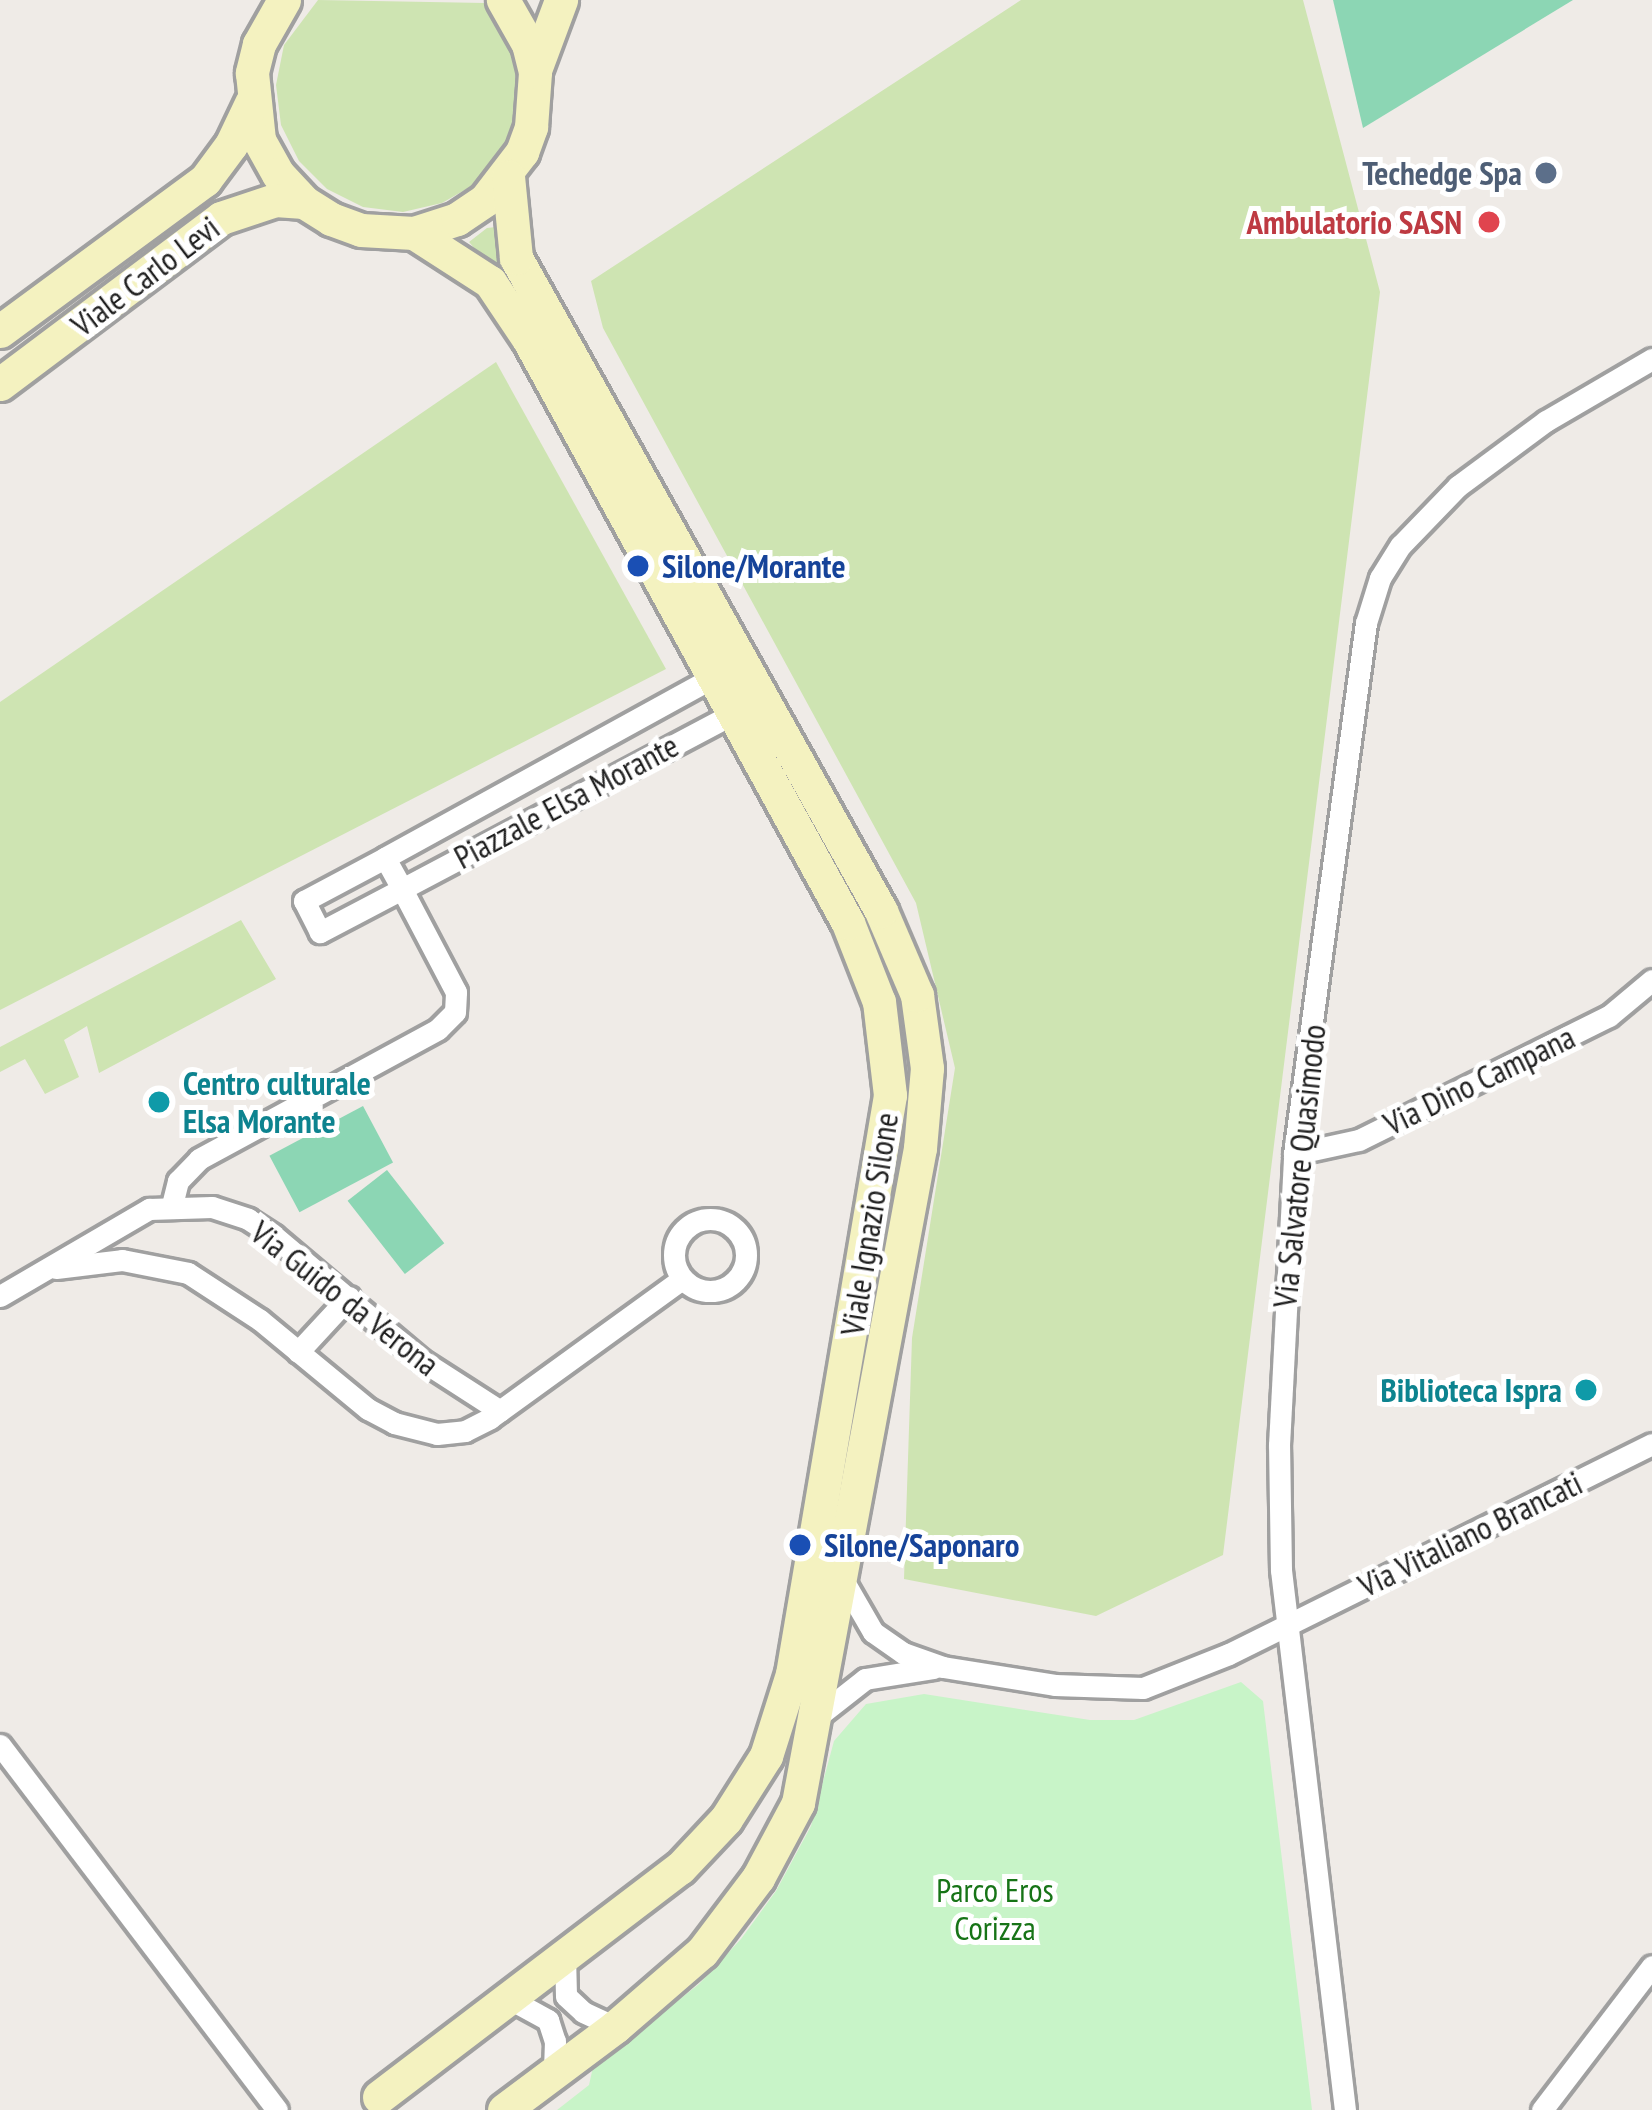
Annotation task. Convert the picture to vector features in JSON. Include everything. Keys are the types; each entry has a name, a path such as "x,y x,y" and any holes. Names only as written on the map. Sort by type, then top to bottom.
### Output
{"street":[{"path":"284,0 259,44 251,103 268,157 304,202 361,230 414,233 457,218 508,176 531,127 535,72 561,0"},
{"path":"503,0 528,44 535,72"},
{"name":"Viale Carlo Levi","path":"0,331 205,180 232,145 251,103"},
{"name":"Viale Ignazio Silone","path":"504,2110 614,2027 702,1952 758,1878 803,1791 924,1117 925,1047 917,995 881,910 516,258 508,176"},
{"name":"Viale Carlo Levi","path":"0,385 235,210 274,200 304,202"},
{"name":"Viale Ignazio Silone","path":"379,2097 698,1851 736,1807 772,1742 792,1674 888,1127 886,1039 868,968 838,902 710,679 506,300 490,282 414,233"},
{"name":"Via Salvatore Quasimodo","path":"1345,2110 1287,1624 1279,1459 1294,1154 1366,623 1380,578 1414,529 1477,470 1652,358"},
{"name":"Piazzale Elsa Morante","path":"710,679 304,901 320,932 730,715"},
{"path":"172,1204 178,1181 199,1159 438,1029 455,1012 456,992 385,858"},
{"name":"Via Dino Campana","path":"1294,1154 1359,1139 1610,1016 1652,980"},
{"name":"Via Guido da Verona","path":"0,1296 56,1268 120,1222 172,1204 212,1207 248,1220 446,1379 500,1411"},
{"name":"Via Guido da Verona","path":"56,1268 122,1260 179,1270 215,1288 368,1409 419,1431 459,1433 500,1411 682,1279"},
{"path":"298,1352 349,1297"},
{"name":"Via Vitaliano Brancati","path":"943,1667 1067,1687 1130,1690 1195,1670 1652,1444"},
{"path":"843,1580 884,1643 943,1667"},
{"path":"817,1716 865,1679 943,1667"},
{"path":"0,1745 277,2110"},
{"path":"565,1955 566,1996 583,2012 614,2027"},
{"path":"1542,2110 1652,1966"},
{"path":"508,1998 548,2020 555,2041 554,2072"}],"green space":[{"path":"318,0 485,3 508,36 519,75 517,115 503,152 477,183 442,203 403,212 363,207 327,189 299,161 281,125 276,85 284,45"},
{"path":"1021,0 1303,0 1380,292 1223,1555 1096,1616 904,1579 912,1338 955,1068 916,903 603,328 591,281"},
{"path":"1333,0 1573,0 1363,128"},
{"path":"496,227 502,250 541,325 469,242"},
{"path":"496,362 666,669 0,1010 0,702"},
{"path":"241,920 276,979 99,1073 87,1026 64,1040 79,1077 45,1094 25,1059 0,1072 0,1047"},
{"path":"363,1106 393,1163 299,1212 269,1156"},
{"path":"387,1170 444,1243 405,1274 348,1201"},
{"name":"Parco Eros Corizza","path":"1241,1682 1263,1701 1312,2110 557,2110 589,2085 593,2067 699,1984 741,1939 776,1891 811,1826 834,1741 866,1704 924,1694 1090,1720 1134,1720"}],"place":[{"name":"Techedge Spa","path":"1546,173"},
{"name":"Ambulatorio SASN","path":"1489,222"},
{"name":"Silone/Morante","path":"638,566"},
{"name":"Centro culturale Elsa Morante","path":"159,1102"},
{"name":"Biblioteca Ispra","path":"1586,1390"},
{"name":"Silone/Saponaro","path":"800,1545"}]}
